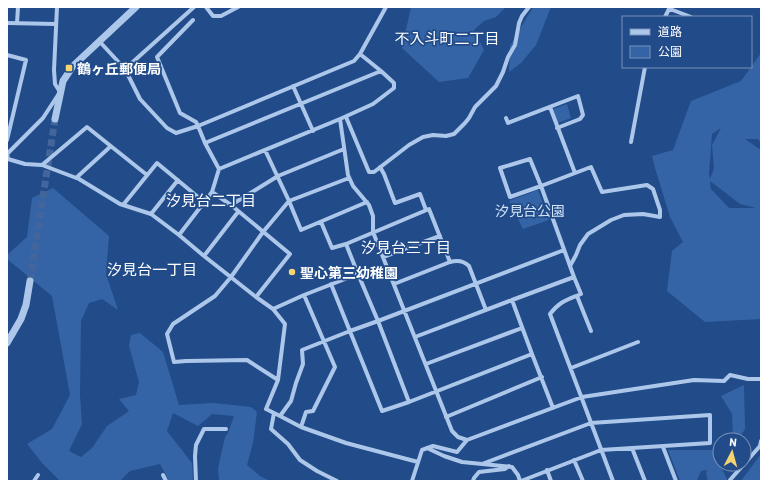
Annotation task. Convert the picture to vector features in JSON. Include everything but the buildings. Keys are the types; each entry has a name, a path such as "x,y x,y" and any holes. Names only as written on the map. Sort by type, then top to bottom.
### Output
{"street":[{"path":"17,24 18,7"},
{"path":"57,7 54,70 55,84 60,92"},
{"path":"55,119 63,81 74,66 136,7"},
{"path":"125,69 194,7"},
{"path":"206,7 212,16 221,16 238,7"},
{"path":"100,42 125,69 140,99 167,128 176,133 198,126 354,61 360,54 386,7"},
{"path":"346,117 369,172 374,172 409,145 423,137 432,135 446,136 454,134 469,118 475,107 496,86 508,57 515,45 519,23 529,7"},
{"path":"670,8 689,16"},
{"path":"180,235 212,192 219,169 196,122 180,113 157,57 193,20"},
{"path":"7,23 56,24"},
{"path":"219,169 346,117 373,104 394,88 394,83 360,54"},
{"path":"7,56 26,60 7,140"},
{"path":"631,142 645,68"},
{"path":"205,142 381,71"},
{"path":"293,86 313,131"},
{"path":"60,92 43,118 7,153 7,160 26,164 42,165 76,178 120,204 151,214 180,235 204,256 273,309 285,324 278,380 266,409 301,427 346,443 418,462"},
{"path":"506,118 508,123 578,96 583,115 580,119 557,128"},
{"path":"550,107 575,173"},
{"path":"340,119 349,178 353,186 369,205 373,216 374,232 452,431 458,437 466,440"},
{"path":"42,165 87,126 147,175"},
{"path":"76,178 111,146"},
{"path":"231,205 278,176 344,149"},
{"path":"265,150 301,230 367,202"},
{"path":"570,266 580,245 588,234 611,220 624,215 643,214 660,217 660,210 652,189 647,185 602,192 591,167 541,186 510,197 500,168 530,159 541,186 564,250 574,277 581,294 562,301 550,314 613,481"},
{"path":"123,205 157,163 204,202"},
{"path":"380,167 395,203 420,194 426,210"},
{"path":"278,380 247,360 174,362 167,334 173,324 215,296 289,201 349,178"},
{"path":"151,214 178,180"},
{"path":"212,192 231,205 290,254 256,297"},
{"path":"321,222 332,248 346,244 430,209 450,262"},
{"path":"204,256 238,212"},
{"path":"384,257 440,236"},
{"path":"346,244 378,321 409,402"},
{"path":"280,416 291,401 303,364 302,350 564,250"},
{"path":"394,284 450,262 454,261 466,263 469,266 486,310"},
{"path":"273,309 358,274"},
{"path":"415,337 574,277"},
{"path":"7,343 20,320 26,305 30,281"},
{"path":"332,284 382,411 532,354"},
{"path":"301,427 306,412 313,411 335,367 304,295"},
{"path":"577,296 591,330"},
{"path":"512,300 553,408"},
{"path":"426,364 522,328"},
{"path":"571,368 638,342"},
{"path":"412,481 422,450 433,446 457,452 466,440 582,397 694,380 724,381 730,375 748,379 761,379"},
{"path":"446,417 542,378"},
{"path":"274,414 272,429 288,444 300,460 337,481"},
{"path":"427,448 462,462 482,464 509,466 512,467 520,481 601,450 710,443 710,415 591,423 482,464"},
{"path":"196,481 196,445 204,429 226,428"},
{"path":"730,480 760,446 761,441"},
{"path":"663,446 676,481"},
{"path":"632,448 645,481"},
{"path":"574,460 583,481"},
{"path":"474,481 474,478 479,472 505,469 509,466"},
{"path":"547,470 552,481"},
{"path":"34,481 38,475"},
{"path":"163,475 166,481"}],"green space":[{"path":"411,7 506,7 496,17 484,21 474,30 484,50 468,78 439,82 402,48"},
{"path":"533,7 551,7 536,45 521,63 509,72 510,46"},
{"path":"761,53 761,143 758,139 745,139 761,150 761,319 705,322 667,291 672,251 683,242 670,217 652,156 673,150 691,101 741,81 750,68 752,68 752,66","holes":["721,128 712,145 714,168 710,179 709,174 712,134","710,181 740,204 756,208 729,208 711,189"]},
{"path":"567,104 571,118 558,123 553,109"},
{"path":"53,188 109,236 106,274 118,310 102,299 89,303 81,321 80,395 82,424 69,451 81,457 92,448 107,426 129,411 119,399 136,395 139,382 129,346 131,335 140,333 163,352 179,405 214,403 251,407 257,412 253,443 247,465 260,476 270,481 219,481 218,468 225,437 234,416 212,414 198,426 173,413 167,431 192,463 193,481 169,481 160,464 130,471 120,481 60,481 43,464 27,444 52,429 70,395 52,296 7,259 7,255 27,237 32,198"},
{"name":"汐見台公園","path":"538,190 549,220 523,229 509,201"},
{"path":"744,385 745,429 743,432 733,432 732,414 721,396"},
{"path":"668,450 712,450 712,472 724,472 728,481 708,481 706,473 707,470 701,471 697,480 695,481 680,481"},
{"path":"761,454 761,481 741,481 748,472 752,472 752,466"}],"tunnel":[{"path":"30,281 55,119"}],"place":[{"name":"鶴ヶ丘郵便局","path":"69,68"},
{"name":"聖心第三幼稚園","path":"292,272"}],"district":[{"name":"不入斗町二丁目","path":"447,38"},
{"name":"汐見台二丁目","path":"211,200"},
{"name":"汐見台三丁目","path":"406,247"},
{"name":"汐見台一丁目","path":"152,269"}]}
